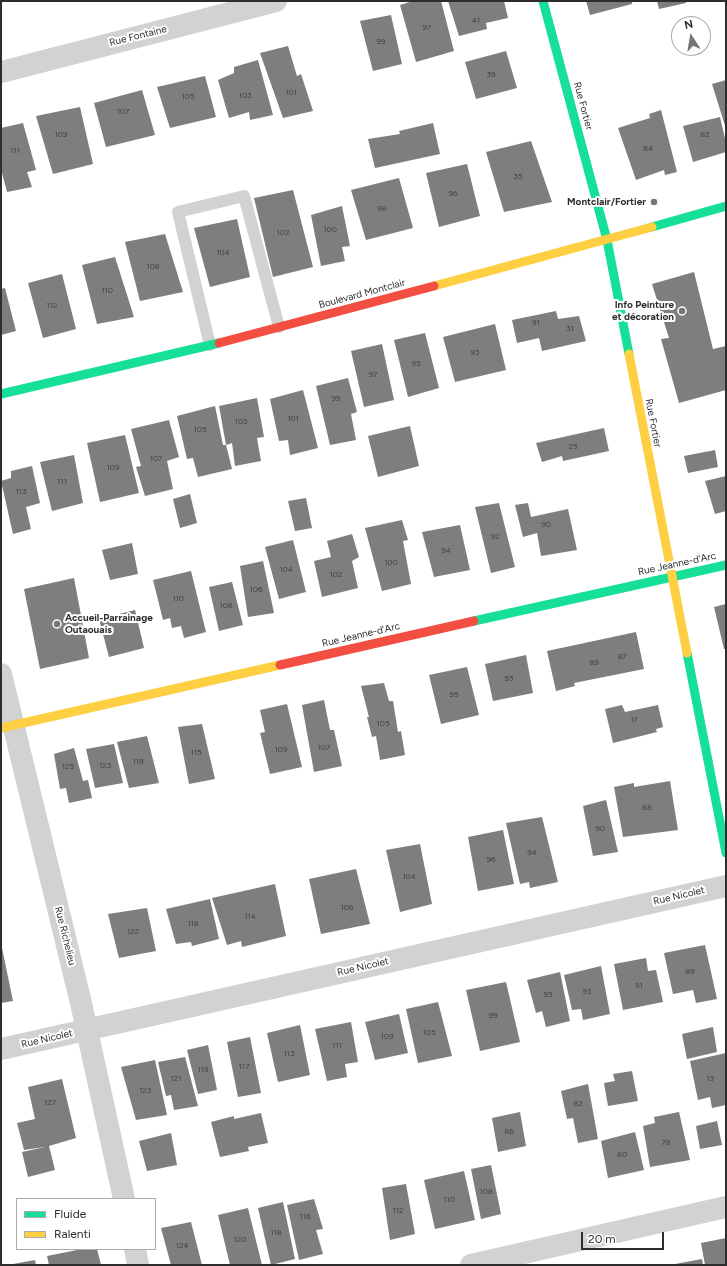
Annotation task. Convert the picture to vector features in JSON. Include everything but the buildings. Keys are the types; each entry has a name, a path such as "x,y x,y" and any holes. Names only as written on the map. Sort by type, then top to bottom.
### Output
{"street":[{"name":"Rue Fontaine","path":"1,72 276,1"},
{"name":"Rue Fortier","path":"543,1 607,240 726,852"},
{"name":"Boulevard Montclair","path":"1,394 210,345 607,240 726,206"},
{"name":"Rue Jeanne-d'Arc","path":"7,727 40,718 726,565"},
{"name":"Rue Richelieu","path":"1,674 7,727 81,1003 124,1198"},
{"name":"Rue Nicolet","path":"1,1049 726,886"},
{"path":"471,1265 726,1207"},
{"path":"135,1250 138,1265"}],"lane":[{"path":"210,345 178,212 244,196 279,327"}],"traffic: fast":[{"path":"543,1 607,240 629,354"},
{"path":"652,227 726,206"},
{"path":"1,394 219,343"},
{"path":"474,621 726,565"},
{"path":"687,653 726,853"}],"traffic: slow":[{"path":"434,286 652,227"},
{"path":"629,354 687,653"},
{"path":"1,728 280,665"}],"traffic: jam":[{"path":"219,343 434,286"},
{"path":"280,665 474,621"}],"place":[{"name":"Montclair/Fortier","path":"654,202"},
{"name":"Info Peinture et décoration","path":"682,311"},
{"name":"Accueil-Parrainage Outaouais","path":"57,624"}]}
